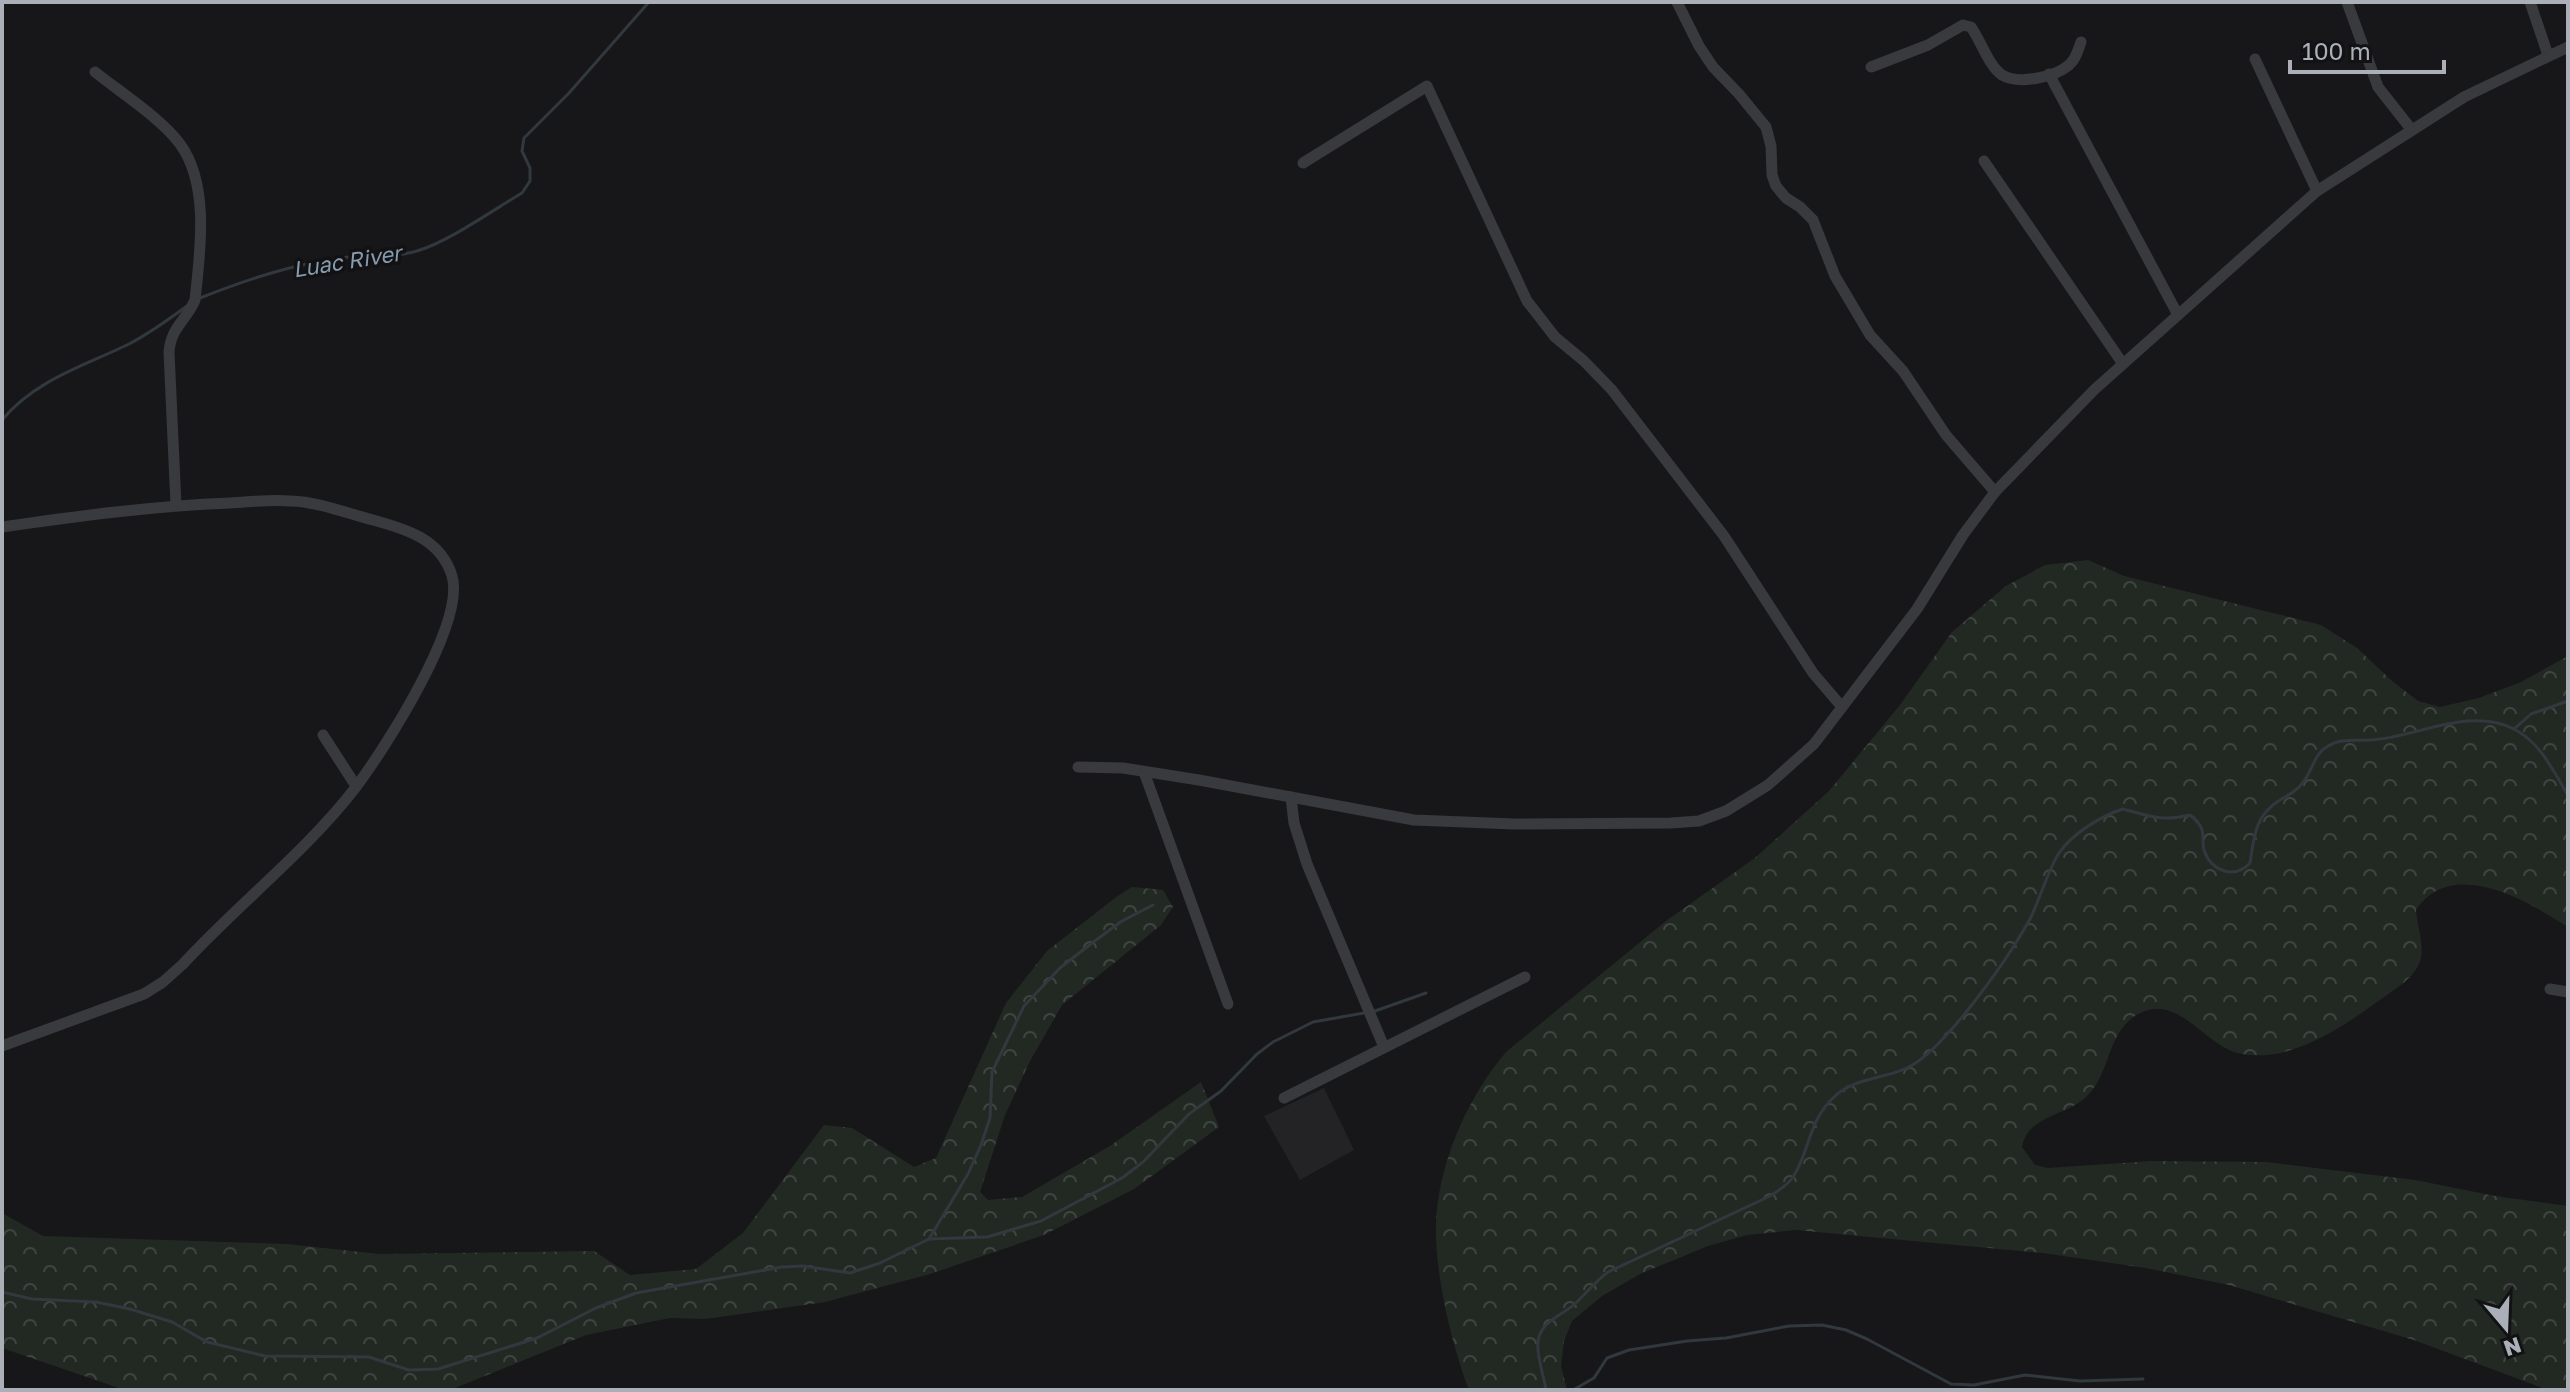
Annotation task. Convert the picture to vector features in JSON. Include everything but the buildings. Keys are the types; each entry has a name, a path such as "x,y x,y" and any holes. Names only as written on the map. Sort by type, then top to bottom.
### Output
{"street":[{"path":"1677,2 1713,67 1766,127 1776,186 1813,220 1835,276 1870,335 1903,371 1931,415 1995,492"},
{"path":"2347,2 2378,87 2411,129"},
{"path":"2530,2 2548,55"},
{"path":"1871,67 1928,45 1963,25 1971,27 1996,69 2004,76 2015,79 2049,74 2069,65 2076,57 2081,42"},
{"path":"1078,767 1144,772 1392,817 1466,823 1699,821 1742,803 1782,775 1814,744 1917,609 1963,535 1995,492 2094,390 2317,191 2411,129 2490,83 2568,47"},
{"path":"2255,59 2317,191"},
{"path":"95,72 179,143 195,184 201,222 195,300 173,332 169,352 176,505"},
{"path":"2049,74 2178,315"},
{"path":"1303,163 1427,86 1527,301 1555,337 1612,390 1724,536 1799,653 1842,707"},
{"path":"1984,161 2123,364"},
{"path":"2,527 176,505 290,500 316,504 422,537 442,557 453,579 454,599 443,637 405,713 356,786 326,821 163,982 127,1001 2,1046"},
{"path":"323,735 356,786"},
{"path":"1144,772 1228,1004"},
{"path":"1291,797 1294,823 1307,864 1384,1047"},
{"path":"1284,1098 1525,977"},
{"path":"2550,989 2568,992"}],"shaded area":[{"path":"1324,1088 1354,1150 1300,1180 1264,1116"}],"green space":[{"path":"2088,560 2124,576 2321,625 2357,648 2418,701 2440,707 2479,698 2521,682 2568,656 2568,927 2512,896 2490,888 2449,886 2431,894 2416,910 2422,951 2413,974 2353,1019 2299,1047 2261,1055 2229,1050 2167,1010 2154,1009 2140,1013 2121,1030 2101,1076 2086,1097 2031,1129 2022,1147 2035,1165 2048,1168 2152,1161 2266,1162 2415,1180 2568,1206 2568,1390 2548,1390 2414,1340 2229,1285 2146,1268 2043,1253 1796,1230 1747,1235 1708,1246 1640,1274 1602,1296 1572,1321 1564,1341 1561,1366 1567,1390 1469,1390 1446,1310 1438,1266 1436,1227 1448,1157 1467,1112 1492,1070 1506,1052 1666,921 1755,858 1829,791 1900,705 1952,632 2006,586 2045,565"},
{"path":"1132,887 1163,890 1173,907 1161,925 1062,1005 1030,1061 1005,1115 980,1192 988,1200 1022,1197 1110,1146 1201,1082 1219,1127 1134,1189 1044,1235 930,1274 825,1302 705,1319 670,1318 586,1335 450,1390 125,1390 2,1348 2,1213 43,1236 287,1244 379,1254 594,1251 630,1275 696,1269 743,1233 824,1125 852,1128 914,1167 936,1158 1006,1003 1047,951"}],"waterway":[{"name":"Luac River","path":"200,298 305,264 420,250 458,232 522,193 530,181 530,168 522,151 524,138 569,93 649,2"},
{"name":"Luac River","path":"2,420 29,394 45,384 137,340 187,306"},
{"path":"2514,729 2531,714 2568,701"},
{"path":"1546,1390 1538,1341 1548,1323 1572,1307 1608,1272 1770,1196 1786,1185 1799,1167 1819,1116 1834,1097 1859,1082 1907,1068 1922,1058 1957,1023 2020,936 2059,853 2080,832 2097,821 2123,809 2163,818 2190,815 2203,832 2204,850 2212,863 2224,871 2237,871 2250,863 2257,827 2265,813 2299,787 2320,753 2328,746 2343,741 2388,738 2460,722 2496,723 2523,735 2546,758 2568,795"},
{"path":"929,1239 968,1174 981,1145 990,1118 992,1072 1024,1006 1060,968 1122,921 1153,905"},
{"path":"1375,1011 1426,993"},
{"path":"2,1292 32,1299 96,1302 130,1309 172,1322 207,1342 265,1356 369,1357 409,1370 438,1369 537,1338 596,1308 636,1293 782,1267 803,1266 850,1273 880,1263 929,1239 987,1237 1041,1221 1122,1178 1143,1162 1189,1114 1221,1091 1273,1042 1313,1022 1364,1013"},
{"path":"1573,1390 1594,1378 1607,1358 1629,1350 1726,1338 1789,1326 1822,1325 1867,1339 1951,1384 1974,1385 2025,1375 2080,1381 2143,1379"}]}
